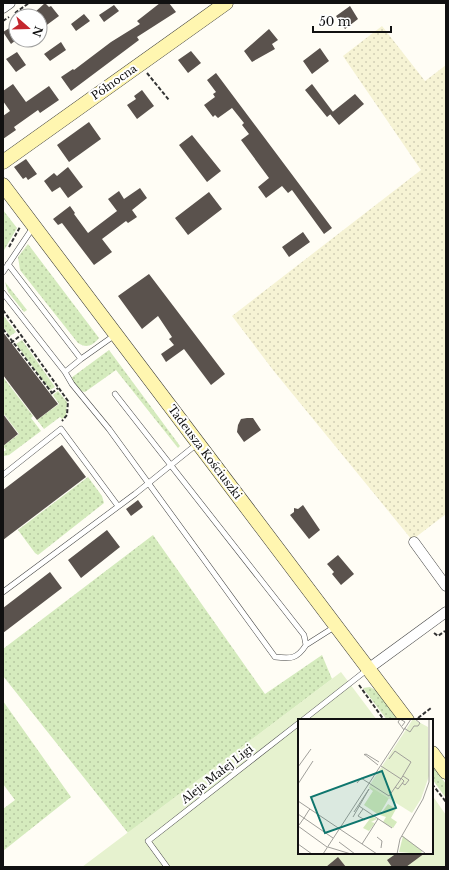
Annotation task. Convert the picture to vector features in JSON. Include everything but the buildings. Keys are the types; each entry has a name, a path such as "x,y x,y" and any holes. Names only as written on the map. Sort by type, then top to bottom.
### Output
{"street":[{"path":"3,8 10,3"},
{"name":"Północna","path":"3,162 226,3"},
{"name":"Tadeusza Kościuszki","path":"3,185 368,669 414,718"},
{"path":"414,542 446,586"},
{"path":"368,669 446,612"},
{"path":"433,754 446,772"}],"lane":[{"path":"3,272 34,226"},
{"path":"8,264 81,359"},
{"path":"3,293 65,372 72,384 110,429 275,657 290,659 301,652 306,645 336,626"},
{"path":"65,372 116,334"},
{"path":"115,394 304,635 306,645"},
{"path":"3,467 5,473 61,429 118,506"},
{"path":"3,592 118,506 198,443"},
{"path":"304,719 368,669"},
{"name":"Aleja Małej Ligi","path":"167,867 148,842 298,724"}],"path":[{"path":"139,65 169,100"},
{"path":"6,253 20,227"},
{"path":"3,310 68,404 67,415 62,421"},
{"path":"3,329 51,393 58,388"},
{"path":"12,342 21,335"},
{"path":"428,633 434,633 438,636 445,631"},
{"path":"414,718 431,708"},
{"path":"433,785 446,802"}],"shaded area":[{"path":"382,26 425,81 446,65 446,514 412,540 273,370 232,316 421,170 343,56"}],"green space":[{"path":"3,210 17,228 3,252"},
{"path":"28,244 99,338 94,343 84,346 78,343 20,270 18,257"},
{"path":"5,282 27,310 24,312 8,292"},
{"path":"3,315 16,332 10,336 3,327"},
{"path":"22,340 55,387 50,390 16,344"},
{"path":"109,350 180,446 178,448 116,370 85,392 80,391 71,378"},
{"path":"3,377 33,416 31,418 41,431 9,455 4,456 3,452 6,450 3,446 19,434 3,413"},
{"path":"58,391 67,402 66,416 62,419 60,417 44,429 37,420 59,404 53,395"},
{"path":"88,477 102,496 104,503 38,555 35,553 18,530"},
{"path":"153,535 265,694 322,655 332,679 128,833 3,676 3,649"},
{"path":"341,672 376,719 298,719 298,854 433,854 433,796 446,815 446,867 82,867"},
{"path":"370,687 377,691 398,719 386,719 363,688"},
{"path":"3,701 71,797 3,851 3,809 15,800 3,784"},
{"path":"433,766 446,784 446,798 433,780"}]}
